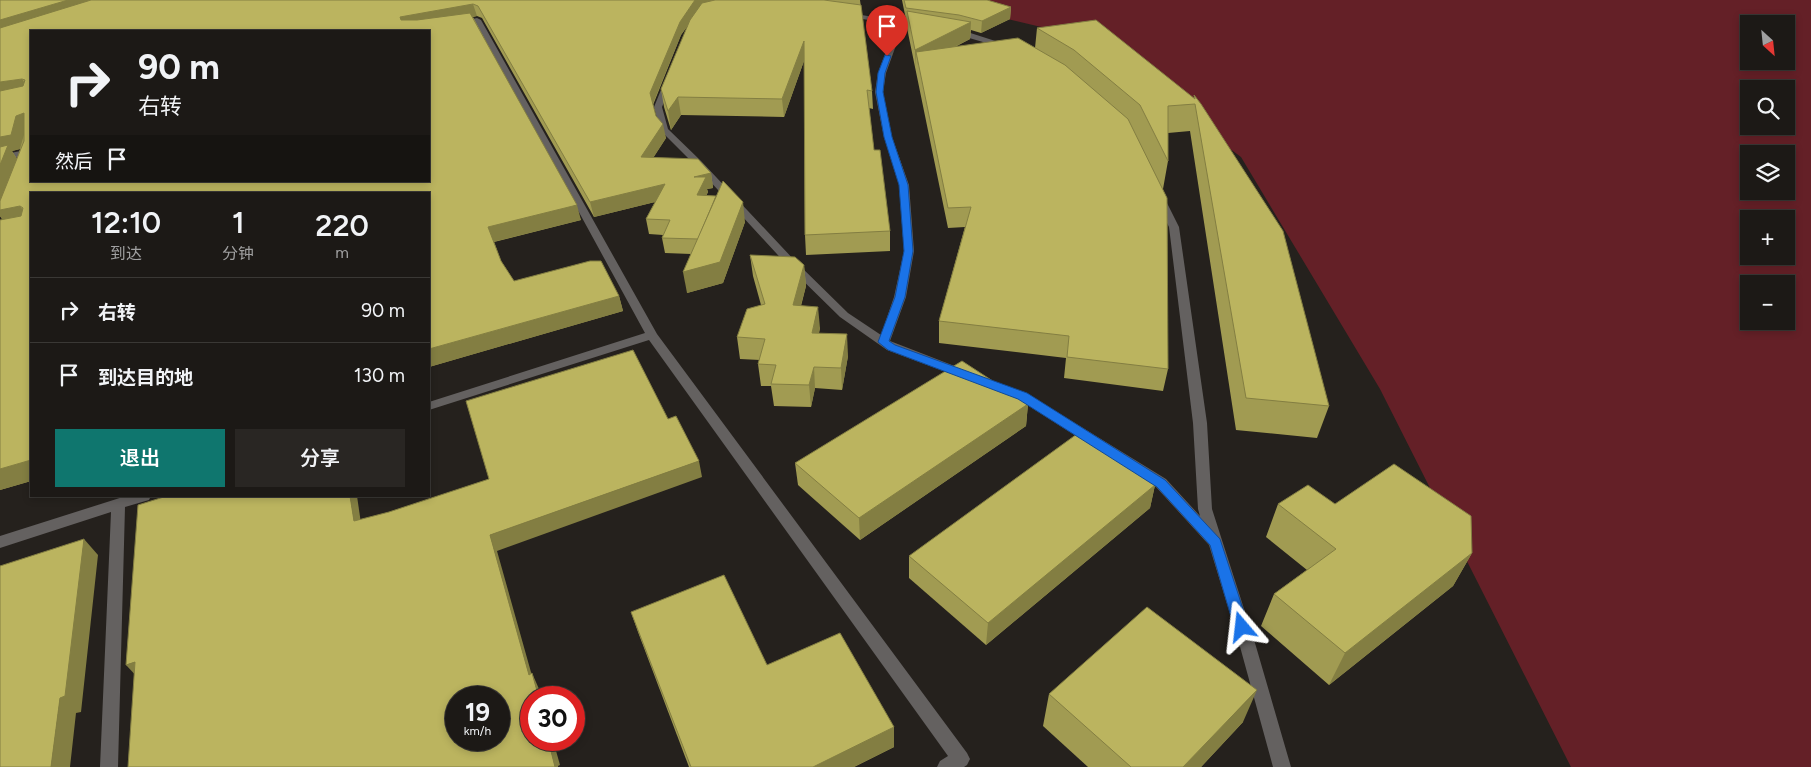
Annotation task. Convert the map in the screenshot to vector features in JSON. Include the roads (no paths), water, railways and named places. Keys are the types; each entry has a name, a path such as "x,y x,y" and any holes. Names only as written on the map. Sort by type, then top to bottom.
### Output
{"street":[{"path":"832,12 944,29 1005,44 1019,51"},
{"path":"448,25 476,20 528,109 652,335 961,759 946,767"},
{"path":"884,342 900,297 908,251 904,185 888,137 879,92 882,73 900,23"},
{"path":"673,70 658,107 664,130 698,163 792,264 838,308 892,347 1022,396 1161,483 1216,543"},
{"path":"0,158 27,156 30,138"},
{"path":"1153,185 1174,227 1200,423 1205,509 1282,767"},
{"path":"430,406 652,335"},
{"path":"0,542 141,497"},
{"path":"109,767 118,504"}]}
